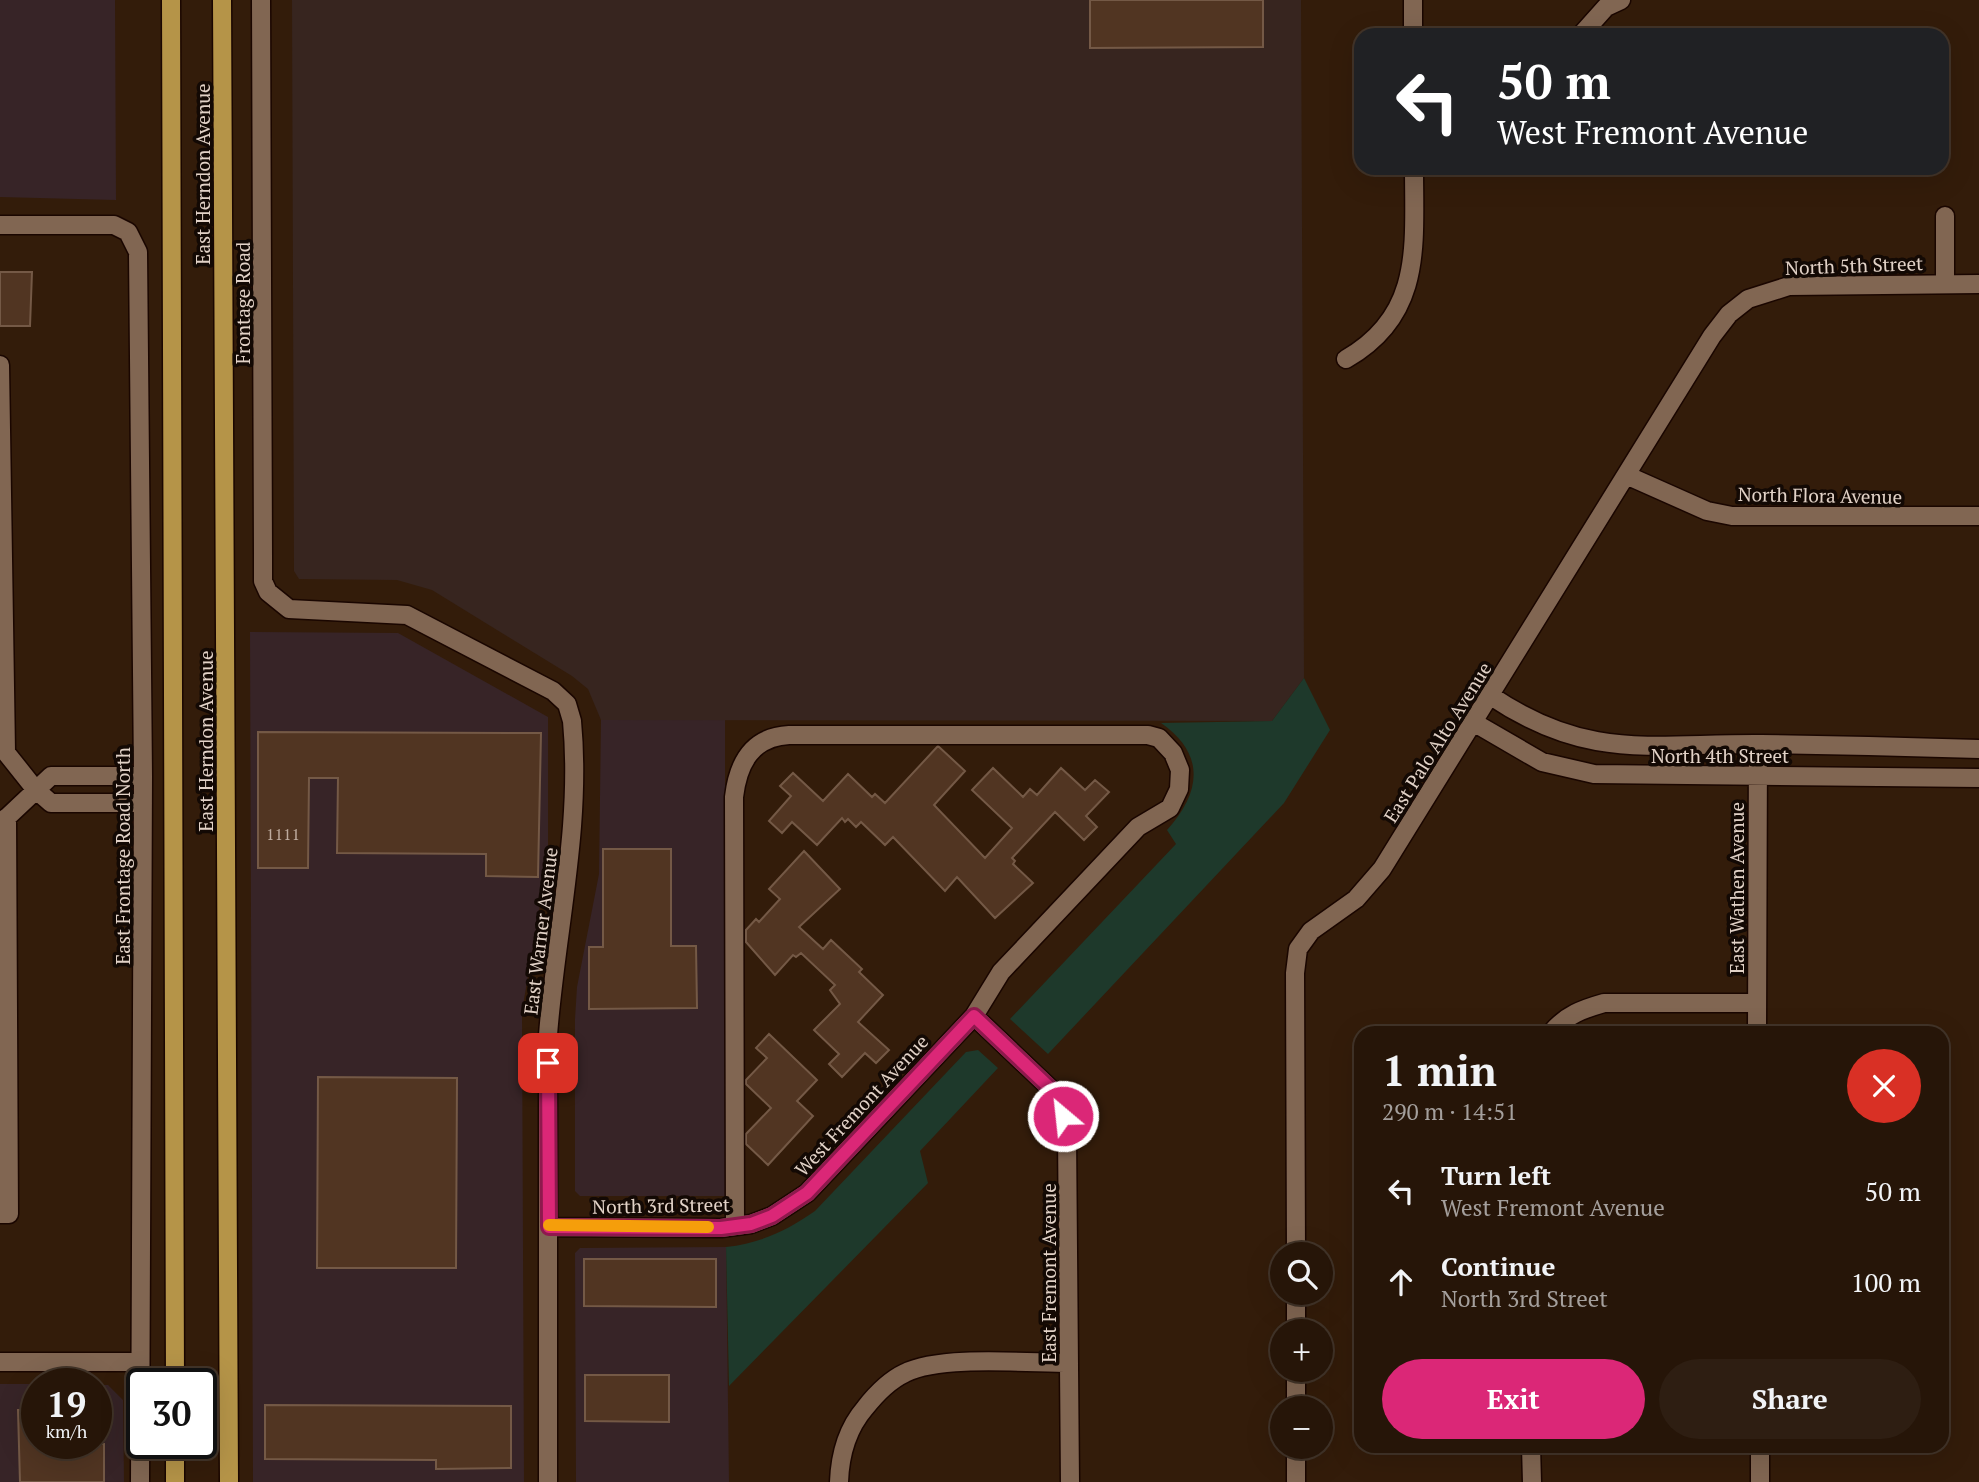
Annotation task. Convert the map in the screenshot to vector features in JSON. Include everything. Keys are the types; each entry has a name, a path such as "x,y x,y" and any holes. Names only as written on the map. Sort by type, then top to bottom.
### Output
{"main road":[{"name":"East Herndon Avenue","path":"171,0 175,1368"},
{"name":"East Herndon Avenue","path":"222,0 229,1482"},
{"path":"175,1459 176,1482"}],"street":[{"name":"Frontage Road","path":"261,0 263,581 276,601"},
{"path":"1413,0 1413,28"},
{"path":"1587,28 1606,7 1621,0"},
{"path":"1346,359 1371,345 1387,328 1402,302 1414,233 1413,175"},
{"name":"North 5th Street","path":"1945,216 1945,284"},
{"name":"East Frontage Road North","path":"0,225 114,225 128,232 138,252 144,776 140,1482"},
{"name":"North 5th Street","path":"1764,291 1823,284 1979,284"},
{"name":"East Palo Alto Avenue","path":"1296,1242 1295,973 1298,949 1311,931 1356,899 1382,869 1712,336 1729,314 1764,291"},
{"path":"0,365 3,748 35,789 51,803 144,803"},
{"name":"North Flora Avenue","path":"1626,475 1707,511 1732,516 1979,516"},
{"name":"East Warner Avenue","path":"276,601 289,609 310,612 373,611 407,615 553,691 567,704 574,739 573,837 552,985 548,1035 548,1482"},
{"name":"North 4th Street","path":"1490,696 1533,723 1595,743 1628,747 1758,744 1979,748"},
{"name":"North 4th Street","path":"1473,722 1518,750 1560,769 1629,776 1979,778"},
{"name":"West Fremont Avenue","path":"735,1226 734,797 737,775 752,748 766,739 789,735 1135,735 1160,738 1173,753 1180,770 1179,789 1170,808 1138,827 1001,972 974,1016 807,1193 772,1216"},
{"name":"East Wathen Avenue","path":"1757,1026 1758,744"},
{"path":"0,1214 9,1214 3,820 51,776 144,776"},
{"path":"1557,1026 1581,1009 1604,1003 1757,1003"},
{"name":"East Fremont Avenue","path":"974,1016 1053,1091 1063,1116 1069,1156 1070,1482"},
{"name":"North 3rd Street","path":"549,1227 735,1226 751,1224 772,1216"},
{"path":"0,1362 139,1362"},
{"path":"839,1482 847,1435 858,1416 886,1384 906,1372 947,1364 1069,1363"},
{"path":"1531,1453 1532,1482"},
{"path":"1760,1453 1760,1482"},
{"path":"1296,1459 1296,1482"}],"shaded area":[{"path":"0,0 115,0 116,200 0,197"},
{"path":"292,0 1301,0 1304,678 1272,721 601,720 588,689 572,676 432,590 397,580 299,579 294,571"},
{"path":"250,632 398,633 548,717 548,859 522,1011 524,1482 253,1482"},
{"path":"601,720 725,720 725,1196 580,1196 575,1191 575,1019 577,987 599,874"},
{"path":"726,1247 729,1482 576,1482 575,1253 580,1248"},
{"path":"0,1384 21,1384 21,1459 112,1459 112,1389 123,1400 124,1482 0,1482"}],"green space":[{"path":"1304,678 1330,730 1284,803 1048,1054 1010,1019 1176,844 1167,830 1187,802 1194,774 1186,748 1176,735 1161,723 1272,721"},
{"path":"978,1050 998,1068 920,1151 928,1183 729,1386 726,1247 773,1235 815,1211 966,1052"}],"building":[{"path":"1090,0 1263,0 1263,47 1090,48"},
{"path":"0,272 32,272 30,326 0,326"},
{"path":"258,732 541,733 538,877 486,876 486,854 337,853 338,778 309,778 308,868 258,868"},
{"path":"938,746 965,771 934,805 985,858 1012,828 972,790 993,768 1023,797 1030,789 1037,795 1061,768 1085,790 1095,780 1109,792 1086,816 1097,827 1084,840 1055,812 1012,858 1015,861 1013,864 1033,883 995,918 957,877 945,891 893,837 885,845 861,822 856,827 848,819 845,822 842,818 817,845 792,822 782,833 769,821 791,796 780,786 793,773 823,801 848,774 872,797 875,794 885,803"},
{"path":"603,849 671,849 671,946 696,946 697,1008 589,1009 589,947 603,947"},
{"path":"804,851 840,889 799,927 823,949 831,940 862,969 859,972 883,995 858,1022 889,1050 876,1063 865,1053 842,1077 829,1064 839,1054 814,1030 840,1004 830,990 835,985 801,953 796,957 793,955 775,975 746,942 746,930 756,919 759,922 780,899 769,889"},
{"path":"769,1034 817,1080 797,1101 813,1116 768,1165 746,1144 746,1134 771,1108 746,1084 746,1080 767,1058 756,1048"},
{"path":"318,1077 457,1078 456,1268 317,1268"},
{"path":"584,1259 716,1259 716,1307 584,1306"},
{"path":"585,1375 669,1375 669,1422 585,1421"},
{"path":"265,1405 511,1406 511,1468 436,1469 436,1460 265,1459"},
{"path":"18,1410 21,1410 21,1459 104,1459 104,1482 20,1482"}],"slow traffic":[{"path":"549,1225 708,1227"}],"route":[{"path":"548,1063 549,1227 721,1228 751,1224 772,1216 807,1193 974,1016 1053,1091 1063,1116"}]}
